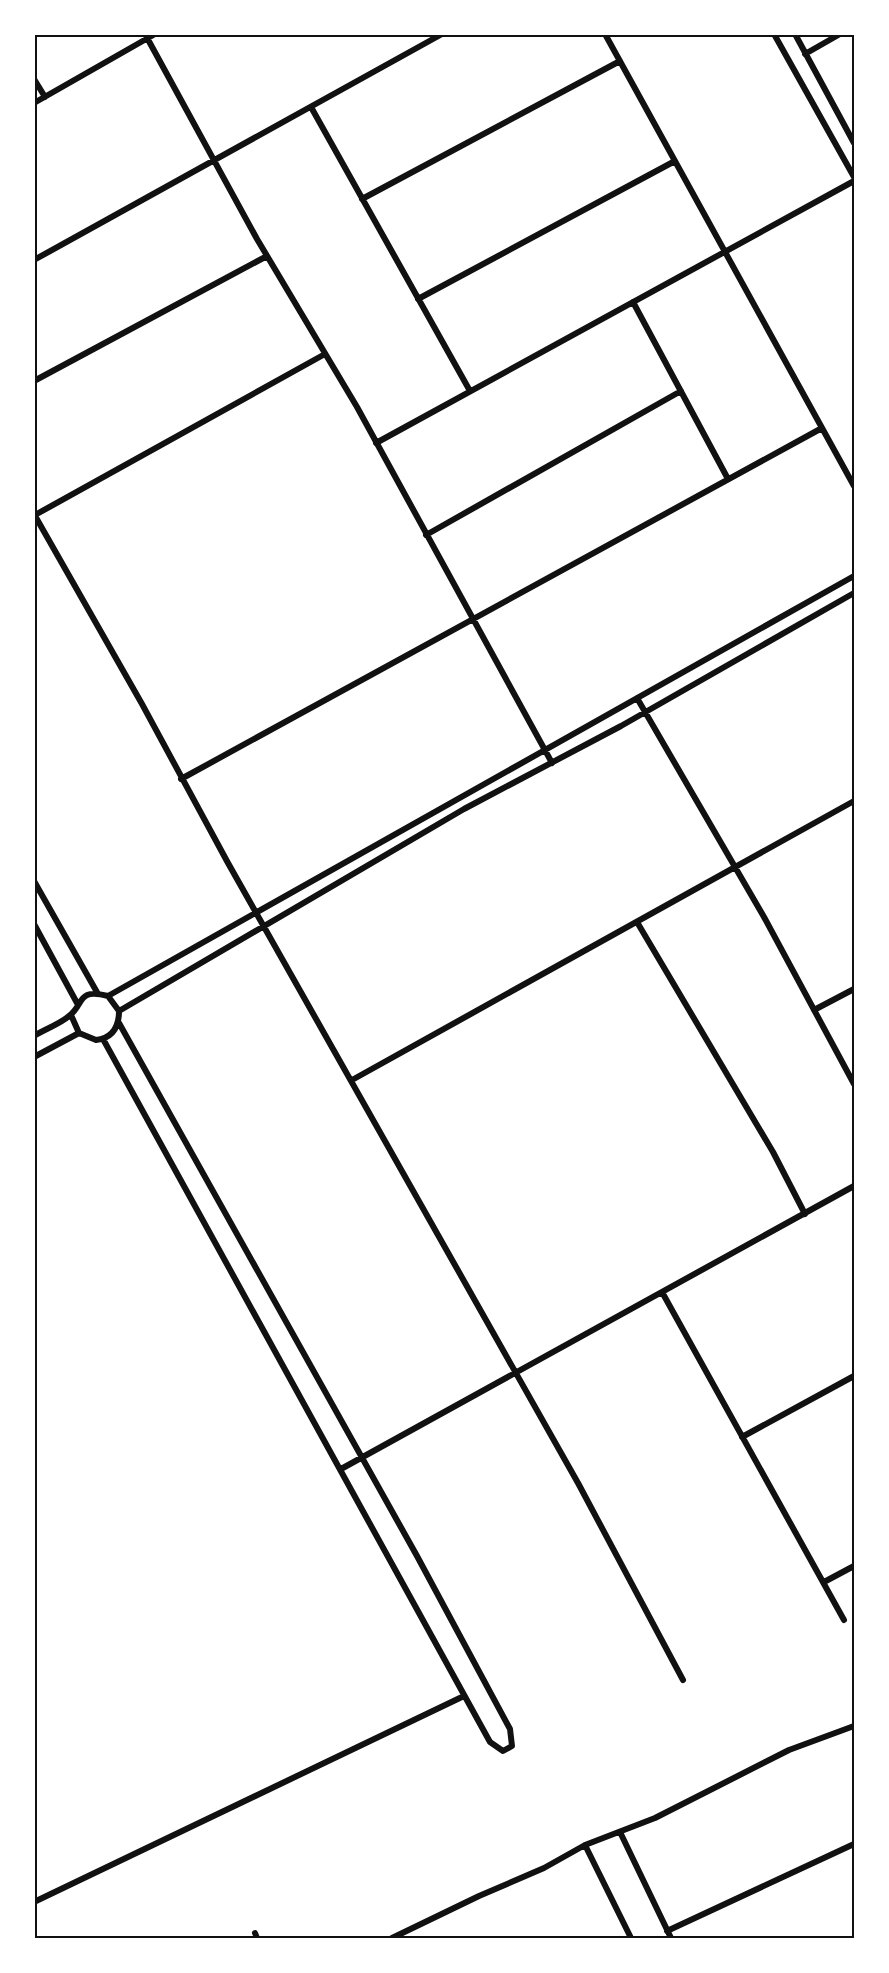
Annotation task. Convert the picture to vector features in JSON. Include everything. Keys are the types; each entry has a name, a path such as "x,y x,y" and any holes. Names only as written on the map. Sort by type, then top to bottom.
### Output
{"street":[{"path":"34,103 146,36 155,34"},
{"path":"34,260 442,34"},
{"path":"605,34 855,486"},
{"path":"376,443 855,179 774,34"},
{"path":"795,34 855,143"},
{"path":"805,54 840,34"},
{"path":"146,36 267,256 376,443 552,763"},
{"path":"362,199 620,61"},
{"path":"34,79 45,97"},
{"path":"310,107 470,391"},
{"path":"418,299 675,161"},
{"path":"34,381 267,256"},
{"path":"633,302 728,479"},
{"path":"325,354 35,515 263,926 583,1492 683,1680"},
{"path":"426,535 681,391"},
{"path":"181,779 822,428"},
{"path":"34,1035 71,1015 77,1003 90,994 108,996 855,576"},
{"path":"119,1011 464,809 645,712 855,593"},
{"path":"637,698 855,1084"},
{"path":"352,1080 855,801"},
{"path":"34,881 98,994"},
{"path":"638,922 772,1152 805,1214"},
{"path":"34,924 77,1003"},
{"path":"814,1010 855,989"},
{"path":"71,1015 79,1033 89,1039 104,1039 116,1030 119,1023 119,1011 108,996"},
{"path":"104,1039 490,1742 503,1751 512,1746 510,1729 362,1457 119,1023"},
{"path":"34,1057 79,1033"},
{"path":"341,1468 855,1186"},
{"path":"662,1292 844,1620"},
{"path":"742,1437 855,1376"},
{"path":"824,1582 855,1566"},
{"path":"34,1902 464,1696"},
{"path":"392,1938 544,1868 585,1845 655,1818 789,1750 855,1726"},
{"path":"620,1832 671,1938"},
{"path":"585,1845 631,1938"},
{"path":"667,1931 855,1845"}]}
